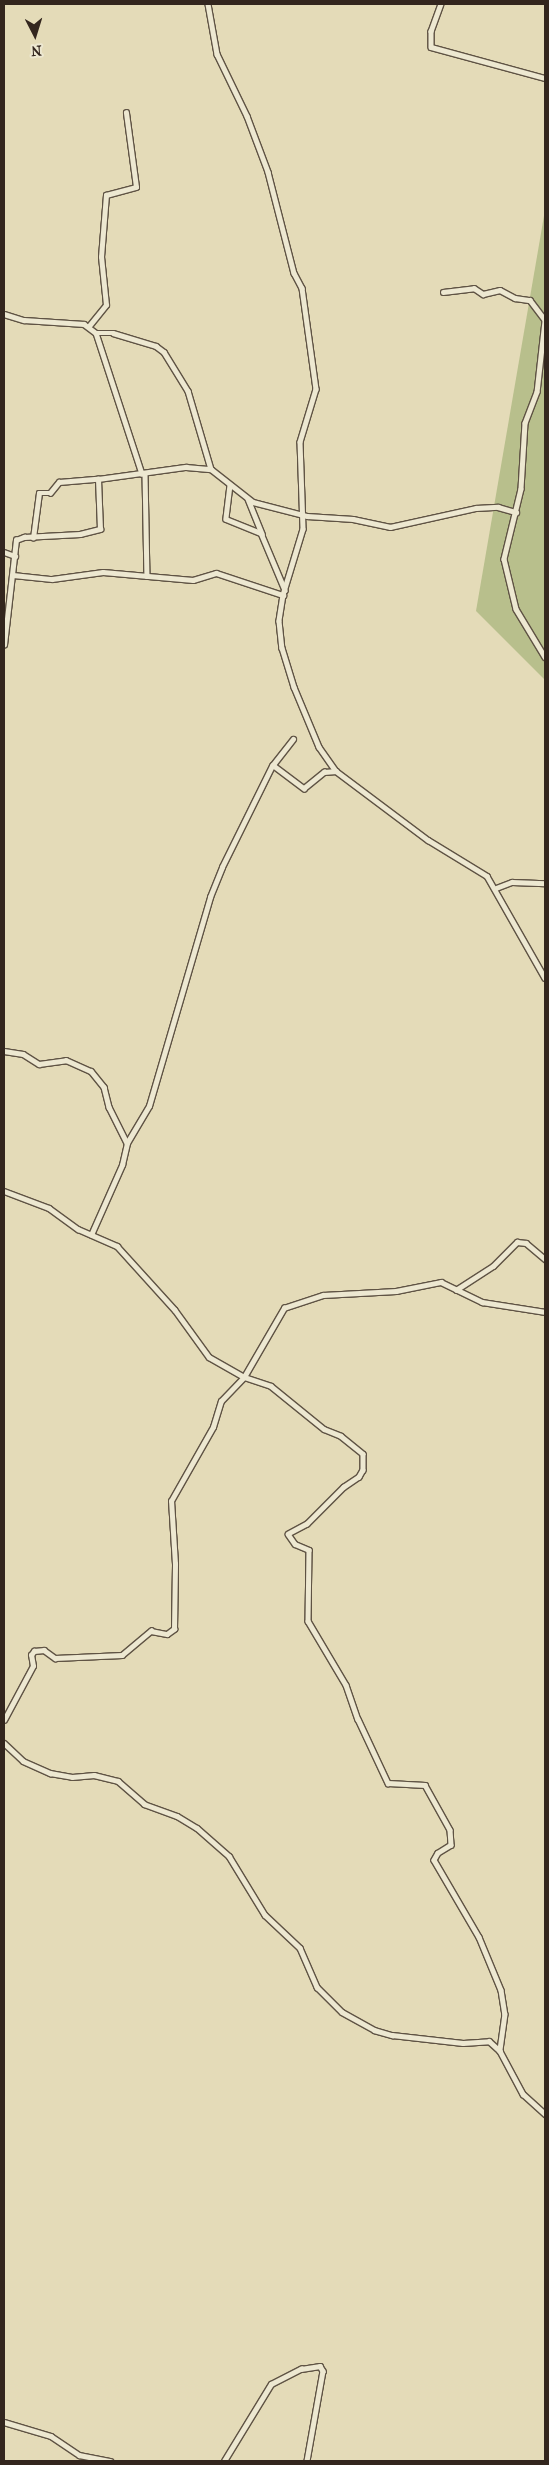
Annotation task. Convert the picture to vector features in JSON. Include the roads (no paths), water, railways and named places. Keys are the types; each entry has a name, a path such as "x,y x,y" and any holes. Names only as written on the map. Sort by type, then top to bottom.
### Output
{"street":[{"path":"208,4 218,54 247,116 268,172 294,273 302,288 316,389 300,442 298,462 303,486 304,515 302,532 284,592 279,629 289,671 315,737 336,771 428,840 480,870 496,888 545,978"},
{"path":"441,4 431,31 431,47 545,78"},
{"path":"89,326 106,305 101,257 106,195 136,187 126,113"},
{"path":"443,292 474,288 483,294 500,290 515,298 530,300 545,320 537,392 525,423 521,490 504,560 505,570 520,617 545,657"},
{"path":"4,314 24,320 36,318 89,326 96,333 144,474 147,576"},
{"path":"96,333 108,332 144,340 164,352 193,404 212,469 248,499 304,515 353,519 390,527 476,508 498,507 516,512"},
{"path":"33,538 39,493 50,493 59,482 144,474 186,467 212,469"},
{"path":"4,645 16,540 80,534 100,529 97,479"},
{"path":"230,485 226,519 262,534"},
{"path":"248,499 284,592"},
{"path":"4,552 15,556"},
{"path":"13,575 52,580 103,572 193,580 216,573 284,592"},
{"path":"4,601 9,604"},
{"path":"91,1235 122,1165 127,1143 149,1106 210,897 273,765 293,739"},
{"path":"273,765 304,788 324,772 336,771"},
{"path":"496,888 512,882 545,883"},
{"path":"4,1051 23,1054 39,1064 66,1060 91,1071 104,1087 108,1107 127,1143"},
{"path":"4,1191 49,1208 125,1254 176,1310 209,1358 244,1377 271,1386 324,1429 341,1436 363,1454 363,1470 359,1477 344,1487 307,1524 288,1534 295,1544 309,1550 308,1621 346,1685 358,1719 388,1783 425,1785 450,1830 451,1845 438,1852 434,1860 479,1937 501,1990 505,2014 500,2051"},
{"path":"456,1290 492,1266 517,1242 526,1243 545,1259"},
{"path":"4,1720 33,1666 31,1655 34,1651 43,1650 55,1658 122,1655 151,1631 167,1634 174,1629 175,1564 170,1501 213,1426 222,1401 244,1377 281,1312 293,1303 323,1295 396,1291 441,1282 497,1306 545,1312"},
{"path":"4,1743 23,1761 50,1773 72,1777 94,1775 118,1781 144,1804 177,1816 204,1833 235,1863 265,1915 300,1948 317,1987 350,2017 392,2036 463,2043 485,2040 500,2051 520,2091 545,2114"},
{"path":"224,2461 246,2421 271,2384 301,2370 320,2366 323,2371 307,2461"},
{"path":"4,2422 51,2436 79,2455 110,2461"}]}
